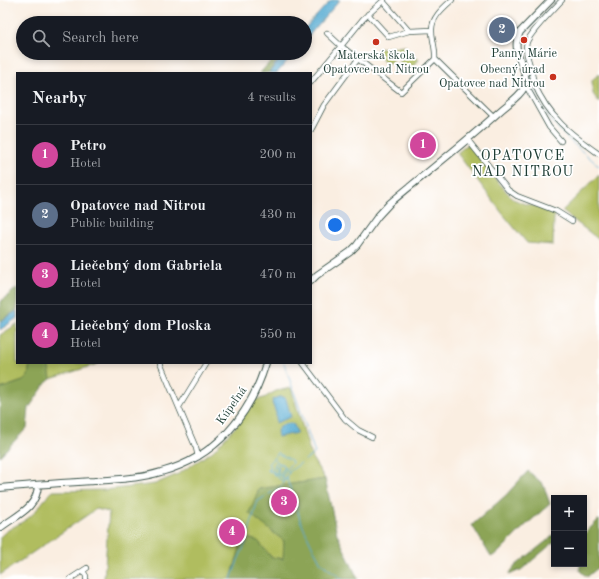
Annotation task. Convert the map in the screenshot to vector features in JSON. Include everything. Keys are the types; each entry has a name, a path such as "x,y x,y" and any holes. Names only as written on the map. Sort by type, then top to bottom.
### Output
{"street":[{"path":"452,0 437,15 433,23 432,30 436,59 494,117"},
{"path":"551,0 520,32 517,38 517,50 525,77 564,128 599,154"},
{"path":"560,141 549,127 529,83 526,47 528,41 542,21 562,0"},
{"path":"312,81 368,14 384,1 408,31"},
{"path":"368,14 389,38 408,31 432,30"},
{"path":"327,33 341,46 401,92 436,59"},
{"path":"312,128 324,105 358,59"},
{"path":"312,280 350,252 390,203 494,117 529,83"},
{"path":"467,139 508,190 517,196 556,211 572,221"},
{"path":"160,364 200,455"},
{"path":"179,407 205,364"},
{"name":"Kúpeľná","path":"0,488 143,476 162,472 200,455 229,432 245,410 254,395 266,364"},
{"path":"304,364 345,419 358,430 372,437"},
{"path":"0,528 23,513 32,504 37,493 38,485"},
{"path":"70,579 85,570 86,579"}],"green space":[{"path":"406,46 390,63 384,62 376,50 381,48"},
{"path":"410,51 419,60 404,74 396,66"},
{"path":"272,60 278,60 269,72 261,72"},
{"path":"599,74 599,102 593,94 592,80"},
{"path":"468,144 513,199 557,214 554,217 553,245 527,243 502,213 457,153"},
{"path":"599,175 599,239 598,239 562,211"},
{"path":"16,289 16,311 0,321 0,302"},
{"path":"16,325 16,364 30,364 28,376 23,381 0,389 0,335"},
{"path":"30,364 48,364 51,379 46,383 29,408 27,428 0,456 0,389 23,381 28,376"},
{"path":"48,364 97,364 51,379"},
{"path":"291,388 312,458 325,479 259,489 249,513 284,541 284,559 271,557 258,541 243,537 231,579 104,579 109,512 96,509 0,575 0,537 31,516 53,491 106,490 155,484 178,474 213,451 239,423 255,400 264,398 276,391"},
{"path":"528,471 543,484 550,504 498,553 491,557 472,525 506,495"},
{"path":"325,479 337,534 358,579 231,579 243,537 258,541 271,557 283,559 284,541 249,513 259,489"},
{"path":"599,520 599,567 587,577 580,571 580,567 587,567 587,531"},
{"path":"551,537 551,545 521,570 509,574 515,566"}],"water":[{"path":"331,0 340,0 312,32 312,20"},
{"path":"279,60 288,60 278,72 270,72"},
{"path":"16,312 16,319 0,330 0,322"},
{"path":"284,397 286,399 291,417 276,423 276,413 272,403 273,399"},
{"path":"291,423 294,425 297,433 278,437 277,431 279,427 284,424"}],"waterway":[{"path":"521,37 557,0"},
{"path":"520,43 531,81"},
{"path":"532,84 543,109 550,119 559,130 599,166"},
{"path":"284,364 315,453 305,460"},
{"path":"279,452 268,464 270,466 269,471 273,472 274,475 278,475 278,478 283,482"},
{"path":"279,454 291,460 292,463 287,468 288,473"},
{"path":"274,459 279,463 278,475"},
{"path":"275,474 273,470 276,462"},
{"path":"279,463 285,468 282,470 282,473"},
{"path":"269,494 280,488 290,471 301,463"},
{"path":"276,465 276,475"},
{"path":"269,467 267,470 269,471"},
{"path":"285,468 285,473 282,475 283,479 287,480"},
{"path":"282,477 280,474 284,471"},
{"path":"287,476 300,520 321,563 342,579"},
{"path":"231,579 246,542 258,501 266,496"}],"place":[{"name":"Opatovce nad Nitrou","path":"502,30"},
{"name":"Panny Márie","path":"524,40"},
{"name":"Materská škola Opatovce nad Nitrou","path":"376,42"},
{"name":"Obecný úrad Opatovce nad Nitrou","path":"553,77"},
{"name":"Petro","path":"423,145"},
{"name":"Liečebný dom Gabriela","path":"284,502"},
{"name":"Liečebný dom Ploska","path":"232,532"}],"district":[{"name":"OPATOVCE NAD NITROU","path":"523,164"}]}
